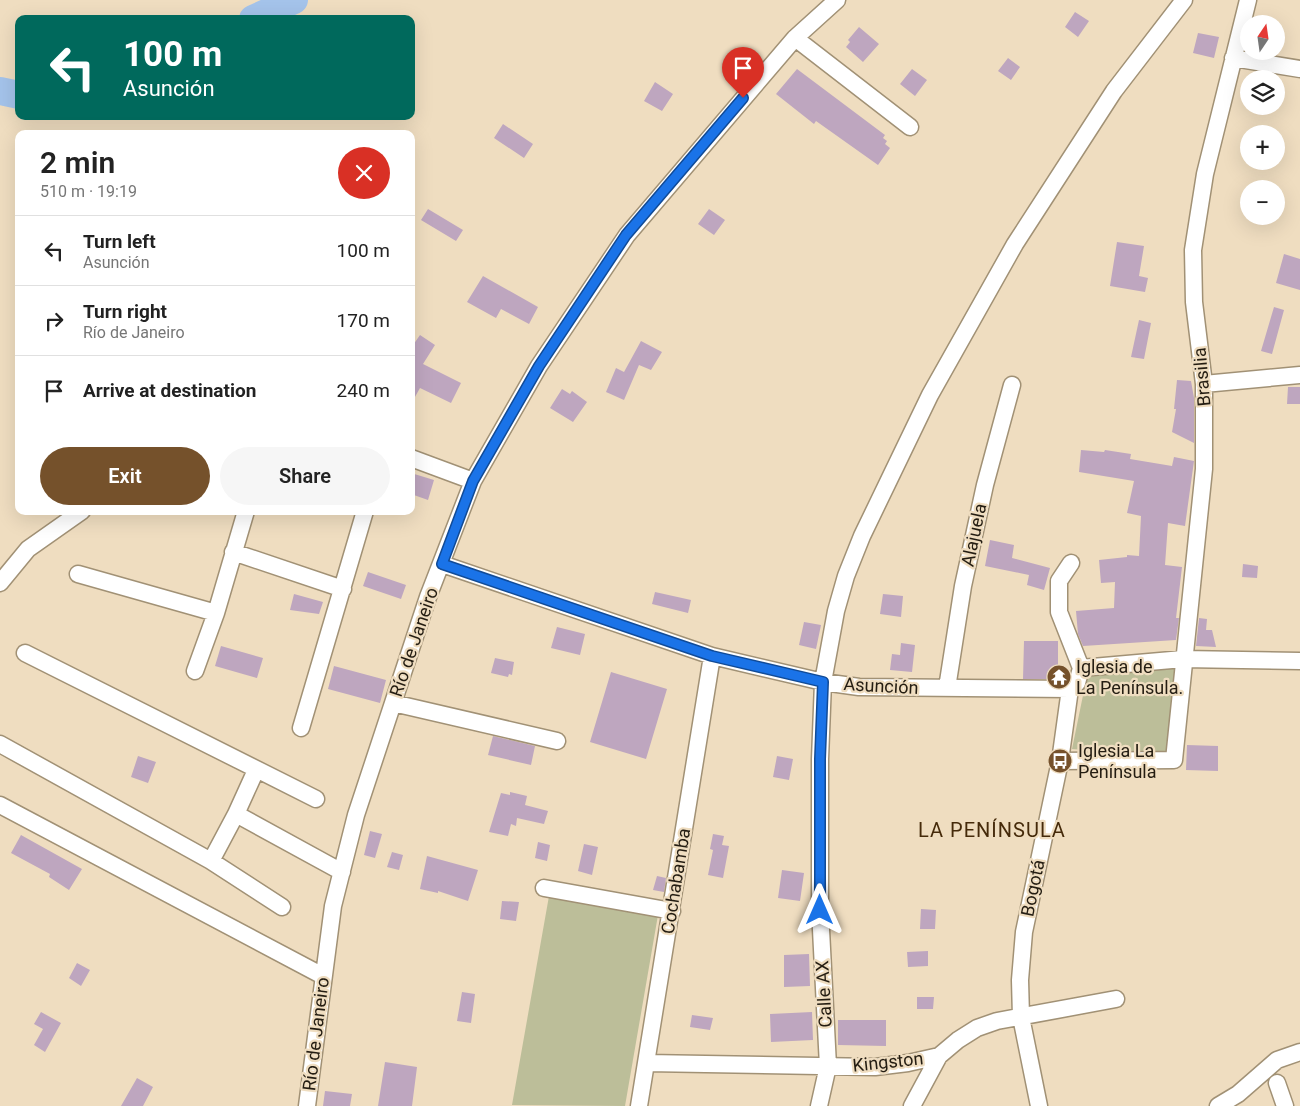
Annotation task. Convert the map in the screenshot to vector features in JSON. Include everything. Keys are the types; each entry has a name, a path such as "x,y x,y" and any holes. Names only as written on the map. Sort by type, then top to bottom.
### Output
{"street":[{"name":"Río de Janeiro","path":"307,1106 322,976 333,906 356,815 428,597 473,481 539,366 626,235 795,38 837,0"},
{"name":"Calle AX","path":"819,1106 828,1066 820,910 820,759 823,682 836,611 846,576 862,536 930,395 1015,244 1114,91 1184,0"},
{"name":"Brasilia","path":"1060,761 1174,760 1204,469 1204,384 1194,302 1193,250 1198,208 1248,0"},
{"path":"795,38 910,128"},
{"path":"1233,58 1300,69"},
{"path":"1204,384 1300,375"},
{"name":"Alajuela","path":"947,688 963,586 981,503 1012,384"},
{"path":"415,459 473,481"},
{"path":"0,583 28,549 76,515"},
{"path":"195,671 216,613 232,552 245,515"},
{"path":"301,728 364,515"},
{"path":"232,552 343,589"},
{"path":"1071,563 1060,581 1060,612 1081,668 1183,659 1300,661"},
{"name":"Asunción","path":"442,564 712,656 823,682 859,687 1070,689"},
{"path":"78,574 216,613"},
{"path":"25,653 316,799"},
{"name":"Cochabamba","path":"639,1106 672,912 712,656"},
{"name":"Bogotá","path":"1038,1106 1021,1017 1020,980 1024,932 1060,761 1070,689 1077,683 1081,668"},
{"path":"393,703 557,741"},
{"path":"0,744 211,862 282,907"},
{"path":"211,862 256,770"},
{"path":"0,805 322,976"},
{"path":"236,814 342,872"},
{"path":"544,888 672,912"},
{"name":"Kingston","path":"646,1063 875,1067 908,1063 939,1056 958,1040 977,1028 997,1021 1116,999"},
{"path":"1218,1106 1238,1094 1277,1060 1300,1052"},
{"path":"912,1106 939,1056"},
{"path":"1277,1082 1285,1106"}],"green space":[{"path":"1176,668 1168,756 1072,749 1088,671"},
{"path":"549,896 658,915 625,1106 512,1105"}],"building":[{"path":"1075,12 1089,21 1078,37 1065,27"},
{"path":"859,27 879,44 863,62 846,47 850,42 848,40"},
{"path":"1198,33 1219,37 1214,58 1193,53"},
{"path":"1008,58 1020,67 1011,80 998,71"},
{"path":"797,69 885,135 883,138 887,141 885,144 890,148 878,165 816,121 814,124 776,94"},
{"path":"912,69 927,80 915,96 900,84"},
{"path":"655,82 673,94 662,111 644,101"},
{"path":"503,124 533,144 524,158 494,138"},
{"path":"428,209 463,230 456,241 421,220"},
{"path":"709,209 725,220 714,235 698,224"},
{"path":"1117,242 1144,246 1139,276 1148,278 1145,292 1110,286"},
{"path":"1284,254 1300,259 1300,290 1276,283"},
{"path":"483,276 538,307 529,324 501,309 496,318 467,302"},
{"path":"1274,307 1284,310 1272,354 1261,351"},
{"path":"1139,320 1151,323 1144,359 1131,357"},
{"path":"420,335 435,345 423,364 461,383 451,403 420,388 415,397 415,342"},
{"path":"641,341 662,352 651,370 639,365 624,400 606,392 616,368 624,372"},
{"path":"1177,380 1191,381 1194,398 1194,443 1172,432 1176,409 1174,409"},
{"path":"1288,387 1300,387 1300,404 1287,404"},
{"path":"562,389 570,394 572,391 587,402 573,422 550,408"},
{"path":"1081,450 1104,452 1105,450 1131,454 1130,459 1172,466 1174,457 1194,461 1185,526 1168,523 1165,565 1182,567 1176,618 1179,618 1176,640 1083,646 1078,634 1076,611 1114,608 1115,582 1101,583 1099,560 1127,557 1127,555 1139,556 1141,516 1127,513 1134,481 1079,472"},
{"path":"415,474 434,480 428,500 415,495"},
{"path":"990,540 1014,545 1012,558 1050,568 1044,590 1027,585 1029,575 985,566"},
{"path":"1243,564 1258,566 1257,578 1242,577"},
{"path":"368,572 406,585 401,599 363,586"},
{"path":"655,592 691,600 688,613 652,604"},
{"path":"294,594 323,602 319,614 290,610"},
{"path":"883,594 903,596 901,617 880,614"},
{"path":"1199,618 1207,619 1206,630 1212,630 1216,647 1196,646"},
{"path":"804,622 821,625 816,649 799,645"},
{"path":"557,627 585,634 580,655 551,648"},
{"path":"1024,641 1058,641 1058,679 1023,679"},
{"path":"901,643 915,645 912,672 890,670 892,654 900,655"},
{"path":"221,646 263,658 257,678 215,666"},
{"path":"495,658 514,662 512,675 509,674 508,677 491,673"},
{"path":"334,666 386,680 380,703 328,689"},
{"path":"611,672 667,689 646,759 590,742"},
{"path":"493,736 535,746 531,765 488,755"},
{"path":"1187,745 1218,746 1218,771 1186,770"},
{"path":"138,756 156,762 148,783 131,777"},
{"path":"777,756 793,759 789,780 773,777"},
{"path":"510,792 527,796 525,805 548,811 544,824 517,818 516,826 511,824 508,836 489,832 501,793 510,795"},
{"path":"370,831 382,834 375,858 364,855"},
{"path":"713,834 724,836 722,845 729,846 723,878 708,875 713,850 710,849"},
{"path":"21,835 82,869 69,890 49,877 50,874 11,853"},
{"path":"538,842 550,845 547,861 535,858"},
{"path":"584,844 598,847 592,875 578,871"},
{"path":"392,852 403,855 399,870 387,867"},
{"path":"427,856 478,870 468,901 438,891 438,893 420,889"},
{"path":"782,870 804,873 800,901 778,898"},
{"path":"657,876 666,878 664,892 653,890"},
{"path":"502,901 519,902 516,921 500,919"},
{"path":"921,909 936,910 935,929 920,929"},
{"path":"928,951 928,966 908,967 907,952"},
{"path":"809,954 810,986 784,987 784,955"},
{"path":"77,963 90,970 81,986 69,978"},
{"path":"462,992 475,994 471,1023 457,1021"},
{"path":"917,997 934,997 933,1009 917,1009"},
{"path":"41,1012 61,1023 45,1052 34,1045 43,1029 34,1024"},
{"path":"812,1012 813,1040 771,1042 770,1014"},
{"path":"692,1015 713,1018 710,1030 690,1027"},
{"path":"838,1020 886,1020 886,1046 838,1045"},
{"path":"385,1062 417,1067 412,1106 378,1106"},
{"path":"137,1078 153,1087 143,1106 121,1106"},
{"path":"325,1091 352,1094 350,1106 323,1106"}],"waterway":[{"path":"262,15 294,0"},
{"path":"0,91 15,94"}],"place":[{"name":"Iglesia de La Península.","path":"1059,677"},
{"name":"Iglesia La Península","path":"1060,761"}],"district":[{"name":"LA PENÍNSULA","path":"992,830"}],"route":[{"path":"743,98 626,235 539,366 473,481 442,564 712,656 823,682 820,759 820,910"}]}
